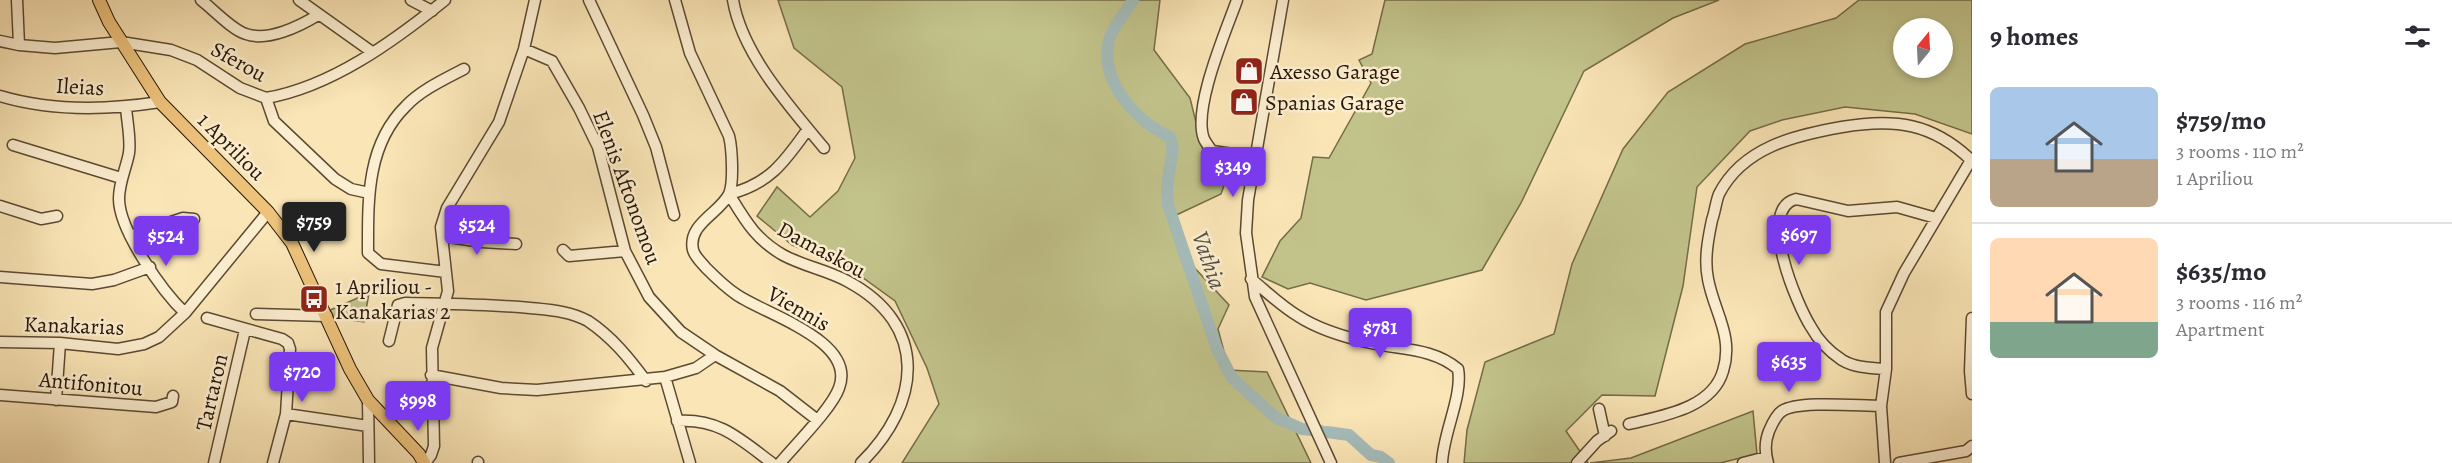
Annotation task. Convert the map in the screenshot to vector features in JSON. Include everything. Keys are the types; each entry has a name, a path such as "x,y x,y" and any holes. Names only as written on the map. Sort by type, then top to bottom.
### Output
{"main road":[{"name":"1 Apriliou","path":"99,0 121,42 160,102 268,212 292,243 350,369 368,400 424,463"}],"street":[{"path":"17,0 19,45"},
{"path":"201,0 244,34 254,36 264,36 293,27 318,15"},
{"path":"299,0 372,52"},
{"path":"411,0 432,11"},
{"path":"266,98 278,96 326,78 372,52 445,0"},
{"path":"424,463 431,455 434,446 432,348 448,291 441,227 447,208 499,122 524,49 535,0"},
{"path":"588,0 656,147 675,215"},
{"path":"675,0 690,53 729,136 732,155 729,194 746,190 778,169 808,129"},
{"path":"733,0 749,42 768,77 824,148"},
{"path":"1237,0 1207,91 1202,125 1204,139 1212,151 1254,157"},
{"path":"1283,0 1254,157 1246,233 1251,279 1260,312 1331,463"},
{"name":"Sferou","path":"0,41 55,48 121,42 171,50 197,60 240,88 266,98 273,121 335,180 351,189 369,193"},
{"name":"Elenis Aftonomou","path":"524,49 552,61 579,108 598,147 625,251 649,297 681,332 715,355 780,391 816,419"},
{"path":"446,272 381,264 372,258 368,253 369,193 375,155 388,129 406,105 464,69"},
{"name":"Ileias","path":"0,96 21,102 126,107 160,102"},
{"path":"126,107 129,154 121,178 119,200 122,219 163,289 185,313"},
{"path":"1629,424 1676,413 1709,394 1723,372 1727,340 1708,278 1706,252 1719,195 1733,176 1751,158 1780,141 1808,133 1872,122 1924,128 1950,141 1972,161 1936,218 1886,312 1887,369 1881,406 1886,463"},
{"path":"13,145 121,178"},
{"name":"Viennis","path":"729,194 700,225 693,243 693,251 717,280 737,296 815,335 833,352 841,369 840,388 828,407 780,463"},
{"name":"Damaskou","path":"729,194 751,230 783,255 848,281 888,314 899,332 908,354 909,380 900,409 885,435 861,463"},
{"path":"1887,369 1862,367 1844,362 1828,350 1810,327 1785,268 1780,245 1780,214 1789,200 1796,199 1848,211 1897,207 1936,218"},
{"path":"0,206 41,219 57,216"},
{"name":"Kanakarias","path":"0,342 60,343 118,349 159,337 185,313 268,212"},
{"path":"130,236 183,218 194,219"},
{"path":"442,236 516,244"},
{"path":"562,250 569,256 625,251"},
{"path":"0,277 92,284 114,280 150,267"},
{"path":"1251,279 1299,317 1340,334 1371,343 1431,353 1447,359 1458,369 1461,381 1443,448 1442,463"},
{"path":"388,341 398,305 405,303 485,304 557,311 575,315 587,321 617,345 646,381"},
{"path":"256,314 327,316"},
{"path":"207,318 282,339 288,343 290,350 286,414 273,463"},
{"path":"1972,318 1970,371 1972,394"},
{"name":"Tartaron","path":"214,463 245,330"},
{"path":"56,400 60,343"},
{"path":"431,375 501,388 537,390 646,381 696,368 715,355"},
{"path":"665,377 690,463"},
{"name":"Antifonitou","path":"0,395 156,407 171,402 173,396"},
{"path":"368,400 369,463"},
{"path":"1743,463 1767,460 1766,438 1772,423 1780,412 1795,406 1881,406"},
{"path":"1577,463 1608,433 1599,409"},
{"path":"286,414 368,426"},
{"path":"677,421 695,420 712,423 729,431 772,463"},
{"path":"1899,463 1966,451 1972,446"}],"green space":[{"path":"778,0 1160,0 1154,50 1190,98 1206,163 1233,160 1221,194 1170,218 1178,250 1229,305 1218,329 1229,370 1267,372 1311,463 902,463 939,404 927,368 895,301 848,267 792,245 757,216 777,187 810,217 838,191 855,158 842,87 794,48"},
{"path":"1385,0 1719,0 1673,18 1584,71 1521,203 1482,270 1366,300 1310,283 1288,289 1262,277 1280,241 1301,218 1313,157 1329,158 1371,83 1359,60 1372,54"},
{"path":"1859,0 1972,0 1972,134 1915,114 1845,107 1782,120 1750,131 1697,187 1683,286 1655,396 1602,395 1566,431 1588,463 1464,463 1467,430 1485,362 1554,334 1572,264 1623,149 1668,92 1745,44 1836,18"},
{"path":"369,293 364,322 330,317 328,311"},
{"path":"1753,411 1757,454 1720,463 1590,463 1631,458"}],"waterway":[{"name":"Vathia","path":"1133,0 1109,40 1107,55 1110,70 1123,98 1133,110 1157,130 1170,137 1173,149 1167,186 1168,205 1217,349 1232,378 1275,417 1302,429 1321,431"},
{"name":"Vathia","path":"1321,431 1327,432"},
{"name":"Vathia","path":"1327,432 1349,435 1371,455 1381,457 1389,463"}],"place":[{"name":"Axesso Garage","path":"1249,71"},
{"name":"Spanias Garage","path":"1244,102"},
{"name":"1 Apriliou - Kanakarias 2","path":"314,299"}]}
